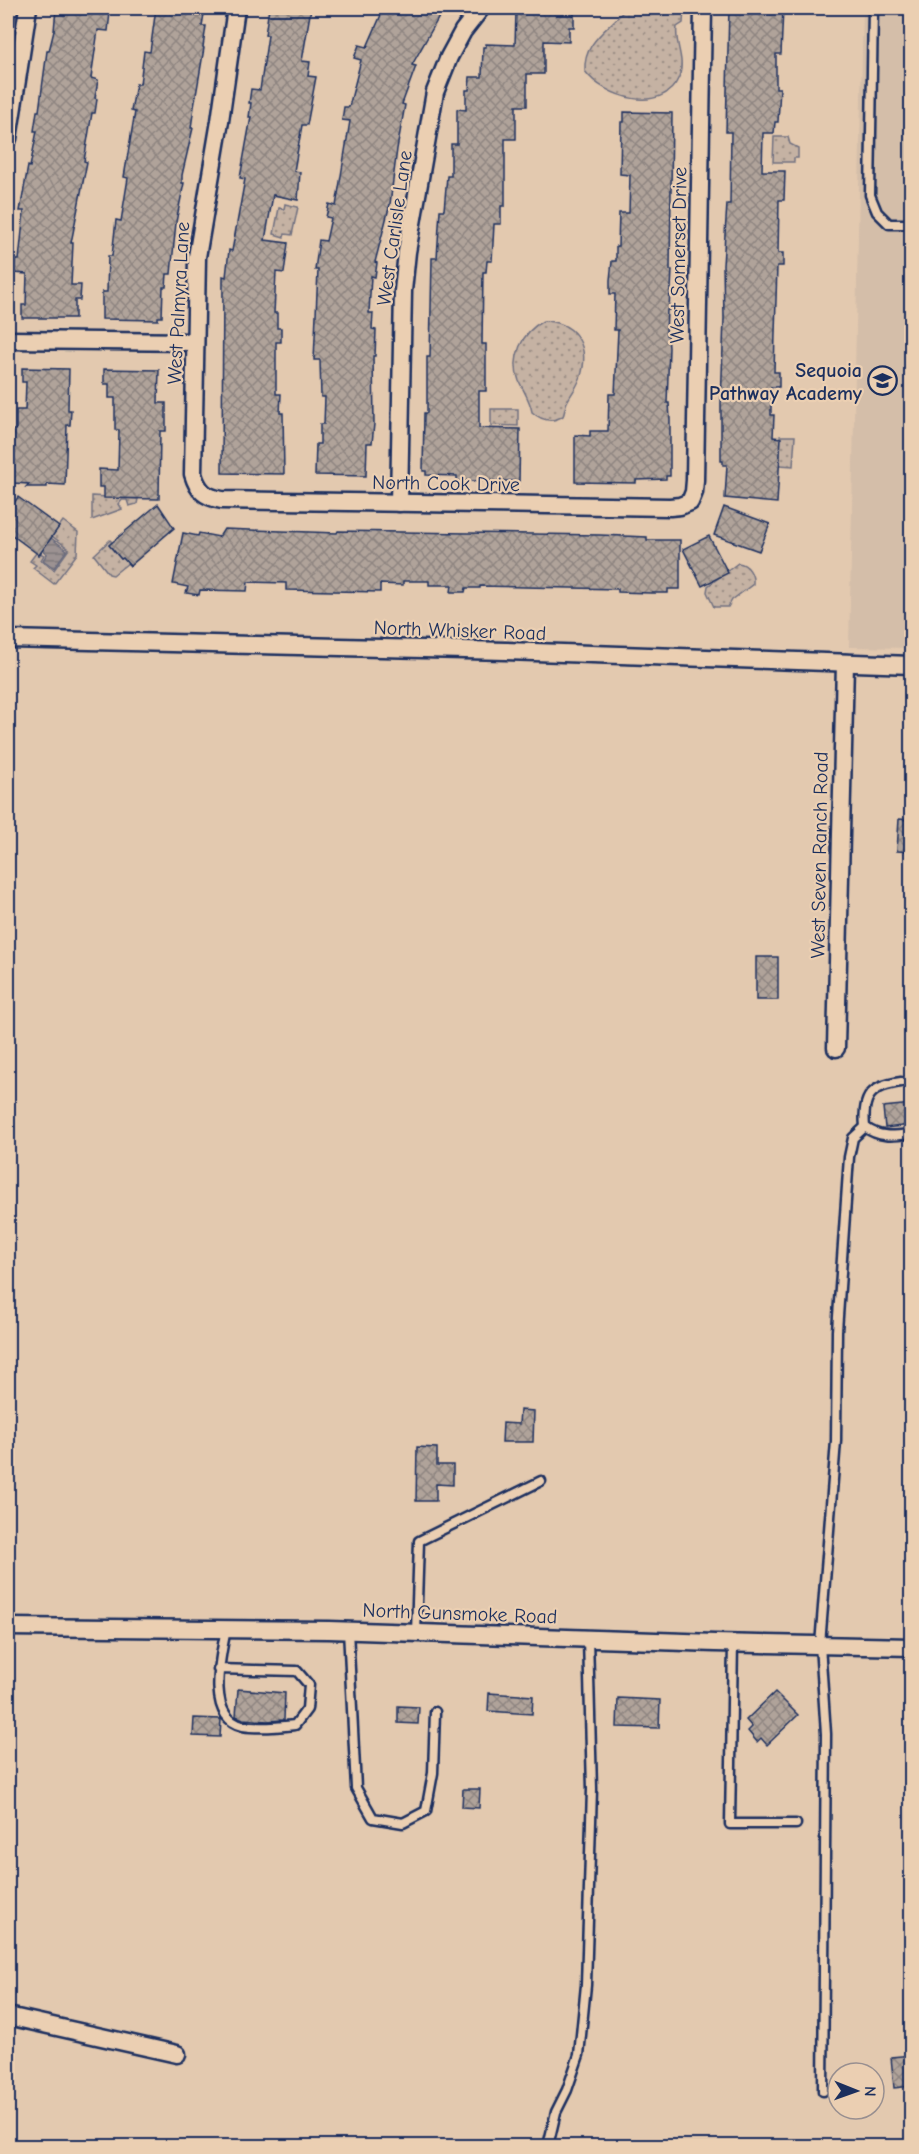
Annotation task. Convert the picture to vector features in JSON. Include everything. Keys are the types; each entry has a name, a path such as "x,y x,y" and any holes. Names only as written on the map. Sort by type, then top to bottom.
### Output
{"street":[{"path":"8,139 28,8"},
{"name":"West Palmyra Lane","path":"202,494 193,474 197,257 236,8"},
{"name":"West Carlisle Lane","path":"399,503 403,291 407,252 435,92 449,57 463,31 481,8"},
{"name":"West Somerset Drive","path":"690,502 695,480 703,8"},
{"path":"8,340 195,342"},
{"name":"North Cook Drive","path":"202,494 222,500 399,503 670,507 690,502"},
{"name":"North Whisker Road","path":"8,639 506,651 912,665"},
{"name":"West Seven Ranch Road","path":"836,1048 845,663"},
{"name":"North Gunsmoke Road","path":"8,1627 348,1630 912,1647"},
{"path":"8,2016 177,2054"}],"lane":[{"path":"873,8 870,195 877,212 889,224 912,224"},
{"path":"901,1082 874,1089 867,1099 864,1114 865,1127 875,1135 910,1134"},
{"path":"823,2091 826,1734 820,1645 836,1441 837,1331 849,1157 853,1138 865,1127"},
{"path":"416,1633 419,1540 541,1481"},
{"path":"218,1668 297,1671 309,1686 307,1709 295,1725 274,1727 241,1726 227,1716 219,1701 218,1668 226,1629"},
{"path":"348,1630 356,1788 373,1818 403,1823 426,1811 433,1773 435,1712"},
{"path":"548,2146 556,2112 567,2090 579,2055 586,1985 592,1789 588,1638"},
{"path":"733,1643 730,1824 796,1824"}],"shaded area":[{"path":"626,8 684,8 683,23 677,27 681,70 671,89 660,96 647,99 618,95 594,80 585,71 588,51 593,43"},
{"name":"Sequoia Pathway Academy","path":"863,8 911,8 911,648 849,647"},
{"path":"774,137 788,137 790,144 798,148 798,158 794,158 794,162 773,162"},
{"path":"285,204 298,207 292,235 285,234 284,237 274,234 279,208 284,209"},
{"path":"543,321 554,322 570,329 581,343 584,361 578,384 567,402 563,416 551,420 543,419 532,412 519,381 516,363 524,339"},
{"path":"491,409 518,409 518,426 491,425"},
{"path":"780,436 795,436 793,466 780,465"},
{"path":"92,496 138,499 137,504 129,506 127,500 122,500 119,504 122,509 92,520"},
{"path":"63,521 78,532 77,554 54,584 33,568 36,565 30,561 36,553 39,555 40,553 44,555 41,560 54,570 69,549 52,536"},
{"path":"51,538 67,550 54,568 43,560 47,554 42,550"},
{"path":"110,540 112,542 109,545 121,559 123,558 128,563 113,575 109,574 94,555"},
{"path":"738,563 750,570 753,584 732,600 728,607 714,607 707,592 708,586"}],"building":[{"path":"56,8 104,8 103,12 110,12 108,31 98,30 91,78 98,80 95,98 97,99 95,113 92,113 84,161 87,162 71,243 73,243 71,285 81,285 80,300 75,300 75,318 22,318 22,305 26,305 27,274 14,273 15,260 19,260 24,211 20,211 37,131 34,131 37,111 39,111 47,51 49,51 54,31"},
{"path":"156,8 205,8 202,26 206,26 204,48 191,128 193,128 182,175 182,183 184,183 176,222 171,274 167,274 166,287 163,287 162,317 158,317 158,320 102,319 102,292 107,292 108,256 112,256 116,220 121,221 128,178 124,177 135,112 131,111 136,84 140,84 144,51 150,52"},
{"path":"269,8 311,8 302,61 310,62 308,76 316,77 307,125 302,125 294,171 300,172 298,200 273,195 265,240 288,243 284,273 276,272 274,313 277,313 277,328 281,328 281,342 276,342 276,394 281,394 280,413 283,413 284,474 222,473 223,276 226,277 229,250 232,251 245,179 240,178 251,117 249,117 251,103 249,103 251,89 260,90 268,35 265,35"},
{"path":"384,8 444,8 412,65 416,66 402,104 405,105 390,204 375,262 377,263 375,277 371,276 369,313 373,313 372,329 376,330 375,356 373,356 374,424 372,443 367,443 366,476 315,475 316,444 320,444 320,424 324,424 325,397 321,397 320,360 314,360 318,270 315,270 319,240 326,241 331,218 326,217 329,204 336,206 350,121 342,120 344,107 349,107 361,60 354,58 359,45 367,47"},
{"path":"536,8 574,8 574,27 569,27 569,42 544,41 544,74 527,74 527,106 516,106 516,139 505,139 505,206 501,206 501,224 494,224 492,261 487,261 486,272 483,272 482,344 486,344 486,391 479,391 479,428 520,429 519,481 457,481 457,476 426,475 426,471 423,471 424,413 427,413 427,357 430,357 432,258 437,258 440,210 444,210 447,176 451,176 451,144 457,144 457,109 466,110 466,90 469,90 470,77 482,77 483,47 486,47 486,44 515,45 516,12 536,13"},
{"path":"729,8 783,8 781,54 776,54 776,88 780,88 778,122 775,122 774,133 763,133 762,171 785,171 784,200 779,200 778,253 783,253 783,266 777,266 775,333 774,372 779,372 779,387 771,387 771,415 774,415 773,437 781,438 777,503 725,498 727,465 723,465 721,461 723,265 727,204 730,204 731,132 726,132"},
{"path":"624,112 672,113 670,270 672,270 666,335 668,335 669,348 667,403 669,403 670,419 670,476 666,476 666,479 636,480 636,483 575,482 575,435 590,436 590,431 608,431 609,394 615,394 618,330 614,330 615,294 610,294 610,280 612,261 616,261 619,213 629,213 630,175 620,174 621,122 624,122"},
{"path":"22,368 69,369 68,410 71,410 70,425 67,425 65,485 47,484 47,487 26,487 29,484 13,483 13,430 16,430 16,410 25,410 26,382 22,382"},
{"path":"104,369 159,370 158,403 166,403 166,431 160,431 159,499 104,498 104,487 99,487 99,469 118,470 119,430 115,430 115,398 109,398 109,384 104,384"},
{"path":"18,497 59,527 39,555 8,532 8,512"},
{"path":"158,504 174,528 130,566 109,545"},
{"path":"724,507 770,524 759,551 714,535"},
{"path":"224,529 337,533 338,531 600,535 647,537 647,540 680,540 680,589 668,589 668,593 651,593 618,592 618,589 480,586 480,588 466,588 465,592 451,592 452,585 429,585 429,581 403,581 403,585 380,584 380,592 286,590 286,583 248,582 247,591 200,590 199,595 186,593 188,587 173,584 183,533 219,537"},
{"path":"709,536 728,573 702,586 683,549"},
{"path":"899,819 912,820 912,852 897,851"},
{"path":"756,957 778,957 778,1000 756,1000"},
{"path":"912,1104 912,1125 885,1128 883,1107"},
{"path":"520,1410 534,1411 533,1442 502,1442 503,1423 519,1424"},
{"path":"417,1447 437,1448 437,1465 453,1465 453,1485 436,1484 436,1501 416,1501"},
{"path":"238,1689 285,1693 284,1720 243,1719 236,1716"},
{"path":"775,1692 798,1715 767,1745 761,1738 757,1742 748,1731 752,1727 746,1720"},
{"path":"489,1693 533,1696 532,1714 488,1711"},
{"path":"618,1698 660,1700 659,1728 617,1727"},
{"path":"398,1706 419,1707 418,1724 398,1723"},
{"path":"194,1718 221,1719 220,1737 193,1736"},
{"path":"463,1789 480,1789 479,1808 462,1807"},
{"path":"912,2055 912,2086 894,2088 891,2057"}],"place":[{"name":"Sequoia Pathway Academy","path":"883,381"}]}
